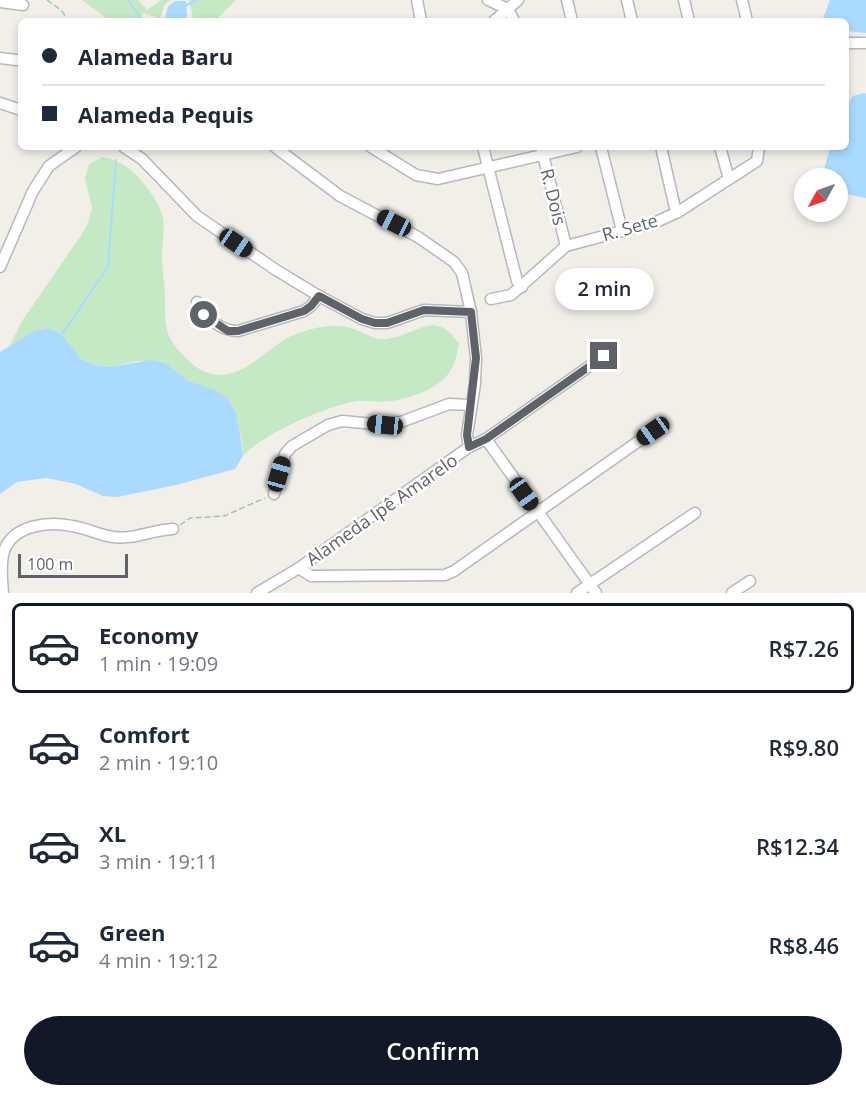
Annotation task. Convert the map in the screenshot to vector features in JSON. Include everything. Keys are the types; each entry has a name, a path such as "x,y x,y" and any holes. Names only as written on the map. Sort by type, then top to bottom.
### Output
{"street":[{"path":"417,0 420,18"},
{"path":"488,0 502,4 508,9 512,18"},
{"path":"498,18 518,0"},
{"path":"567,0 571,18"},
{"path":"627,0 631,18"},
{"path":"684,0 688,18"},
{"path":"742,0 746,18"},
{"path":"0,2 23,4"},
{"path":"849,43 866,43"},
{"path":"0,58 16,60"},
{"path":"0,103 18,109"},
{"path":"0,267 33,191 49,166 72,150"},
{"path":"128,150 142,159 197,216 276,270 362,319 375,323 387,323 424,310 471,312"},
{"name":"Alameda Ipê Amarelo","path":"264,592 469,447 467,435 476,358 471,312 462,273 454,262 418,237 340,196 279,150"},
{"path":"375,150 416,175 427,178 438,178 487,168 542,151"},
{"path":"484,150 517,281 522,286"},
{"path":"602,150 622,231"},
{"path":"662,150 675,208 678,212"},
{"path":"721,150 729,179"},
{"name":"R. Sete","path":"491,299 511,295 566,246 656,222 678,212 757,161 759,150"},
{"name":"R. Dois","path":"542,151 566,246"},
{"path":"197,303 204,315 228,331 238,331 304,311 319,296"},
{"path":"469,447 486,439 604,356"},
{"path":"274,494 285,454 292,446 328,425 342,421 385,425 401,422 449,404 471,405"},
{"path":"299,568 311,576 445,574 454,571 653,431"},
{"path":"486,439 592,588"},
{"path":"577,593 592,588 695,513"},
{"path":"3,593 1,575 3,553 8,543 17,534 35,525 70,525 113,537 138,536 159,530 172,530"},
{"path":"732,593 750,581"}],"path":[{"path":"48,0 67,18"},
{"path":"172,530 190,518 224,516 274,494"}],"green space":[{"path":"82,0 138,0 147,10 161,0 171,0 164,5 160,18 144,13 138,18 106,18"},
{"path":"189,0 236,0 218,18 193,18"},
{"path":"102,157 119,162 132,171 154,197 164,223 162,264 167,331 177,348 199,369 221,375 233,373 254,362 285,340 317,327 347,327 384,339 433,325 450,333 459,344 450,371 437,385 414,395 387,402 346,403 314,414 264,439 243,456 236,413 229,400 188,381 166,363 137,361 109,367 94,365 80,358 9,347 22,321 88,223 92,208 85,178 89,164"}],"water":[{"path":"830,0 866,0 866,33 849,31 849,18 823,18"},
{"path":"175,1 186,1 187,16 186,18 165,18 168,7"},
{"path":"866,94 866,198 848,194 848,168 825,168 829,150 849,150 849,101 853,96"},
{"path":"48,328 62,335 80,358 94,365 109,367 152,360 166,363 188,381 217,391 229,400 236,413 243,456 235,469 176,485 117,497 103,496 76,484 46,478 17,482 0,494 0,352 34,331"}],"waterway":[{"path":"128,0 141,18"},
{"path":"185,6 196,0"},
{"path":"60,337 108,267 116,160"}],"route":[{"path":"204,315 228,331 238,331 304,311 319,296 362,319 375,323 387,323 424,310 471,312 476,358 467,435 469,447 486,439 604,356"}]}
